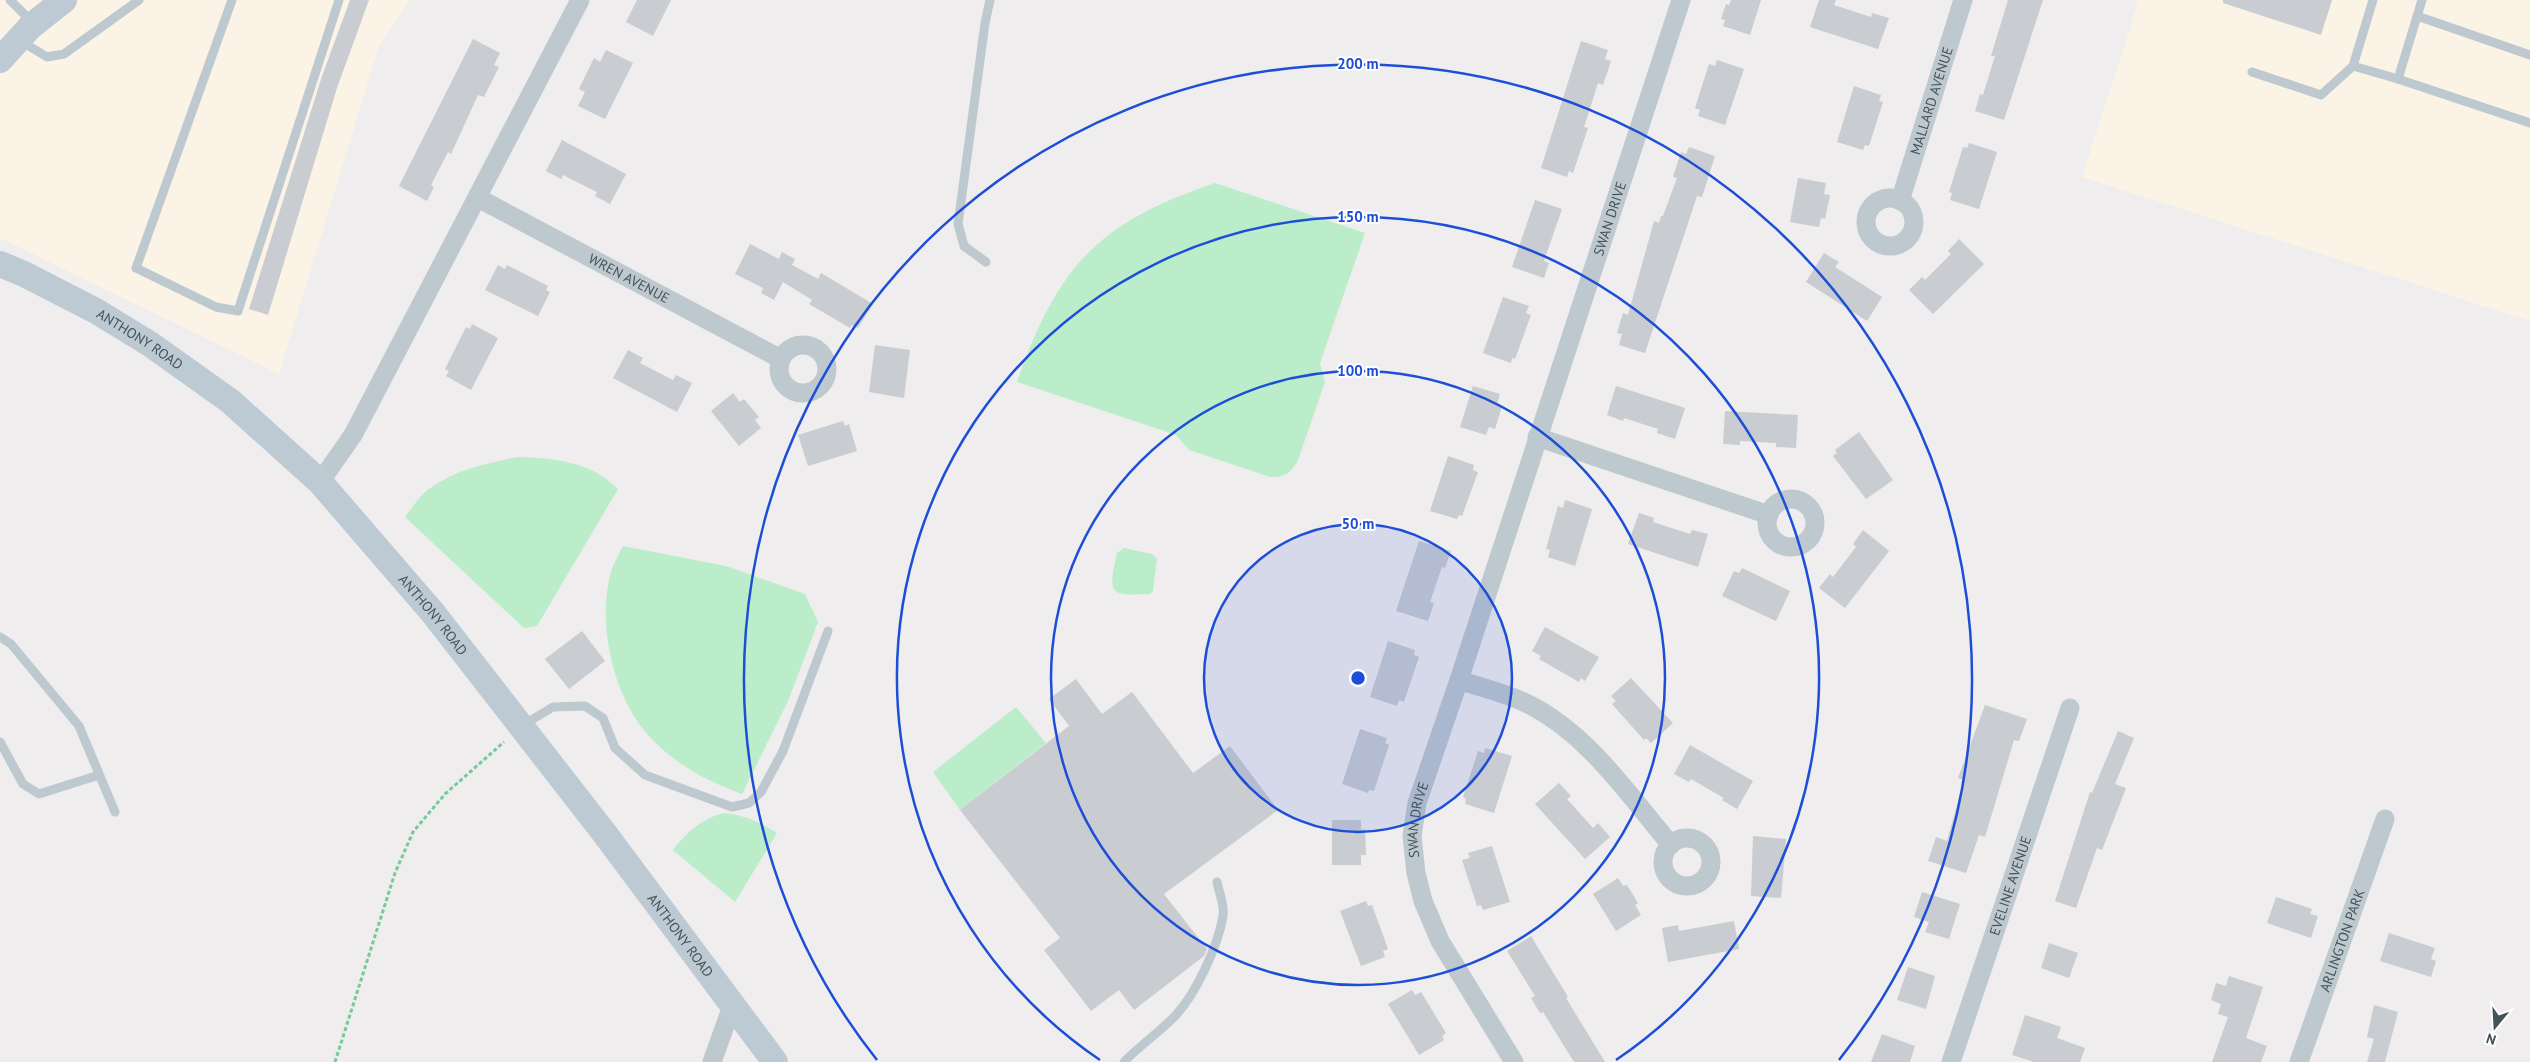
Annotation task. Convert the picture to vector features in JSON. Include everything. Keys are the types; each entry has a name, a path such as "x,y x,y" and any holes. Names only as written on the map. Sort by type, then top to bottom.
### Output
{"street":[{"path":"0,60 26,32 64,0"},
{"path":"320,482 354,436 580,0"},
{"name":"SWAN DRIVE","path":"1514,1062 1437,934 1423,901 1416,873 1412,836 1417,803 1681,0"},
{"name":"MALLARD AVENUE","path":"1900,201 1963,0"},
{"name":"WREN AVENUE","path":"478,198 782,359"},
{"name":"ANTHONY ROAD","path":"0,264 96,310 150,344 230,401 320,482 410,584 522,726 681,934 732,1006 775,1062"},
{"path":"1537,437 1769,515"},
{"path":"1459,680 1526,703 1546,713 1579,738 1671,845"},
{"name":"EVELINE AVENUE","path":"1951,1062 2070,708"},
{"name":"ARLINGTON PARK","path":"2299,1062 2385,819"},
{"path":"712,1062 732,1006"}],"lane":[{"path":"10,0 26,32 47,57 64,54 139,0"},
{"path":"232,0 136,268 216,307 238,310 339,0"},
{"path":"986,262 964,246 958,224 985,23 990,0"},
{"path":"2252,72 2321,95 2353,66 2373,0"},
{"path":"2398,79 2422,0"},
{"path":"2417,16 2530,55"},
{"path":"2353,66 2530,123"},
{"path":"522,726 554,707 585,706 603,718 615,748 645,775 732,807 749,804 761,792 782,751 828,632"},
{"path":"0,637 11,644 79,726 115,812"},
{"path":"0,742 23,784 39,794 99,775"},
{"path":"1124,1062 1148,1038 1175,1016 1194,990 1211,953 1224,915 1217,882"}],"path":[{"path":"335,1062 396,873 413,832 445,794 522,726"}],"shaded area":[{"path":"0,0 410,0 379,46 279,374 0,238"},
{"path":"2139,0 2530,0 2530,321 2082,177"}],"green space":[{"path":"1215,183 1365,233 1320,363 1325,382 1298,460 1290,471 1279,477 1270,477 1189,450 1176,435 1017,382 1032,342 1049,308 1067,279 1087,254 1111,233 1140,215 1174,198"},
{"path":"517,457 544,458 571,463 596,472 618,489 537,626 524,628 405,517 424,493 445,479 468,469"},
{"path":"623,546 726,566 805,594 818,622 789,699 742,794 692,771 669,755 649,736 625,700 610,655 606,608 608,586 613,566"},
{"path":"1124,548 1152,554 1157,559 1153,591 1150,594 1126,594 1114,590 1112,577 1117,553"},
{"path":"1016,707 1046,743 960,810 933,772"},
{"path":"724,813 752,820 777,833 735,902 673,850 684,837 702,822"}],"building":[{"path":"350,0 369,0 337,88 268,315 249,309 322,76"},
{"path":"637,0 671,0 653,36 626,22"},
{"path":"1731,0 1761,0 1750,35 1723,26 1725,20 1721,19 1726,4 1729,5"},
{"path":"1819,0 1836,0 1834,5 1871,17 1872,13 1889,18 1878,49 1810,27"},
{"path":"2008,0 2043,0 2004,120 1975,111 1980,94 1983,95 1995,56 1991,56"},
{"path":"2223,0 2332,0 2321,35 2223,3"},
{"path":"473,39 500,53 494,65 499,67 484,97 478,95 451,154 448,152 431,185 434,187 427,201 399,186"},
{"path":"1581,41 1608,50 1605,59 1611,61 1603,85 1598,83 1584,127 1588,128 1573,173 1569,171 1567,177 1541,168"},
{"path":"606,50 633,63 605,119 578,106 585,92 579,89 594,58 600,62"},
{"path":"1717,60 1744,69 1725,125 1698,116 1700,110 1695,108 1709,64 1715,66"},
{"path":"1854,86 1881,95 1879,101 1883,102 1869,146 1865,145 1863,150 1837,142"},
{"path":"562,140 626,174 610,204 595,196 597,192 563,175 561,179 546,171"},
{"path":"1969,143 1997,152 1979,209 1950,200 1952,193 1949,192 1963,147 1967,148"},
{"path":"1689,147 1715,156 1702,197 1697,196 1645,353 1619,345 1622,334 1617,333 1623,313 1628,315 1654,221 1659,223 1661,216 1663,216 1677,178 1673,177 1681,152 1686,154"},
{"path":"1798,178 1826,183 1824,194 1830,195 1825,219 1821,218 1819,227 1790,222"},
{"path":"1535,200 1562,209 1544,261 1549,263 1544,278 1512,267"},
{"path":"1959,239 1984,264 1933,314 1909,290 1922,277 1925,280 1951,254 1948,251"},
{"path":"750,244 779,259 782,252 795,259 792,265 818,279 821,273 873,304 858,328 852,325 850,328 809,304 812,300 783,282 774,300 761,293 763,288 735,274"},
{"path":"1824,253 1839,262 1835,267 1882,297 1867,321 1806,282"},
{"path":"498,265 505,269 507,265 548,286 546,290 550,292 538,316 485,290"},
{"path":"1503,297 1529,306 1526,313 1531,315 1515,359 1512,358 1511,363 1483,353"},
{"path":"472,324 498,338 471,390 446,376 449,371 445,369 466,327 470,329"},
{"path":"875,345 910,350 904,398 869,392"},
{"path":"628,350 643,358 640,363 673,380 676,375 692,383 677,412 613,378"},
{"path":"1473,386 1500,394 1497,404 1502,406 1495,429 1489,427 1486,435 1460,427"},
{"path":"1616,386 1685,408 1675,439 1657,433 1658,429 1624,418 1623,421 1607,415"},
{"path":"733,393 740,402 744,399 759,417 755,420 761,428 739,446 711,411"},
{"path":"1725,411 1798,415 1796,448 1776,447 1776,443 1740,441 1740,445 1723,444"},
{"path":"843,421 845,426 849,424 857,451 808,466 798,435"},
{"path":"1859,432 1893,480 1866,499 1833,456 1837,453 1835,450"},
{"path":"1448,456 1474,465 1473,470 1478,472 1462,516 1459,515 1457,519 1430,511"},
{"path":"1565,500 1592,509 1575,566 1548,557 1550,550 1546,549 1558,506 1563,508"},
{"path":"1639,513 1654,518 1653,522 1690,534 1692,530 1708,534 1698,567 1628,544"},
{"path":"1863,530 1889,551 1845,608 1819,588 1830,574 1833,577 1856,547 1853,544"},
{"path":"1419,541 1451,551 1445,568 1442,567 1430,602 1434,603 1428,621 1396,611"},
{"path":"1742,568 1790,591 1776,621 1722,596 1734,571 1739,573"},
{"path":"1545,627 1599,657 1585,681 1581,678 1579,682 1539,659 1541,656 1532,651"},
{"path":"582,631 605,661 569,689 545,659"},
{"path":"1388,641 1415,650 1414,655 1419,657 1404,702 1399,700 1397,706 1370,697"},
{"path":"1631,678 1673,723 1651,743 1646,738 1644,740 1612,704 1616,701 1611,696"},
{"path":"1076,679 1102,714 1132,692 1193,773 1230,746 1278,810 1164,894 1207,949 1204,956 1134,1010 1119,990 1091,1011 1044,950 1060,938 960,810 1069,726 1049,699"},
{"path":"1985,705 2027,719 2019,741 2014,740 1985,837 1979,835 1966,873 1928,861 1936,837 1947,841 1964,780 1958,778"},
{"path":"1360,729 1387,738 1385,743 1389,745 1374,791 1369,790 1368,793 1342,784"},
{"path":"2118,731 2134,738 2115,784 2126,788 2102,850 2097,848 2076,908 2055,901 2090,792 2092,793"},
{"path":"1690,745 1753,781 1737,809 1722,800 1724,798 1691,779 1689,782 1674,774"},
{"path":"1485,748 1512,756 1494,813 1465,804 1466,799 1463,797 1478,751 1484,753"},
{"path":"1559,783 1571,796 1567,799 1593,828 1598,823 1610,837 1585,859 1535,804"},
{"path":"1332,820 1361,820 1361,830 1365,829 1366,855 1361,855 1361,865 1332,865"},
{"path":"1753,836 1786,839 1781,898 1751,896"},
{"path":"1492,846 1510,902 1483,910 1481,905 1477,906 1462,860 1470,858 1468,853"},
{"path":"1618,878 1623,886 1627,885 1638,903 1635,905 1641,915 1616,931 1593,894"},
{"path":"1922,892 1960,904 1949,939 1925,932 1929,922 1914,917"},
{"path":"2276,897 2312,909 2310,914 2318,916 2311,938 2267,923"},
{"path":"1366,901 1368,906 1372,905 1388,949 1383,951 1385,957 1361,966 1340,911"},
{"path":"1734,921 1739,949 1668,962 1662,928 1678,925 1679,931"},
{"path":"2389,933 2435,948 2431,959 2436,961 2431,977 2380,961"},
{"path":"1531,936 1605,1062 1574,1062 1543,1012 1540,1013 1531,998 1535,996 1507,951"},
{"path":"2049,943 2078,953 2069,978 2041,968"},
{"path":"1908,967 1935,976 1926,1009 1897,1000"},
{"path":"2229,976 2263,987 2246,1038 2267,1046 2261,1062 2212,1062 2228,1017 2218,1014 2221,1004 2211,1000 2216,983 2226,986"},
{"path":"1412,990 1415,995 1421,992 1446,1033 1442,1036 1444,1040 1419,1055 1388,1004"},
{"path":"2374,1005 2398,1012 2385,1062 2367,1062 2374,1039 2367,1037"},
{"path":"2025,1015 2061,1027 2057,1038 2085,1048 2080,1062 2034,1062 2012,1055"},
{"path":"1882,1034 1915,1046 1910,1062 1871,1062"}]}
